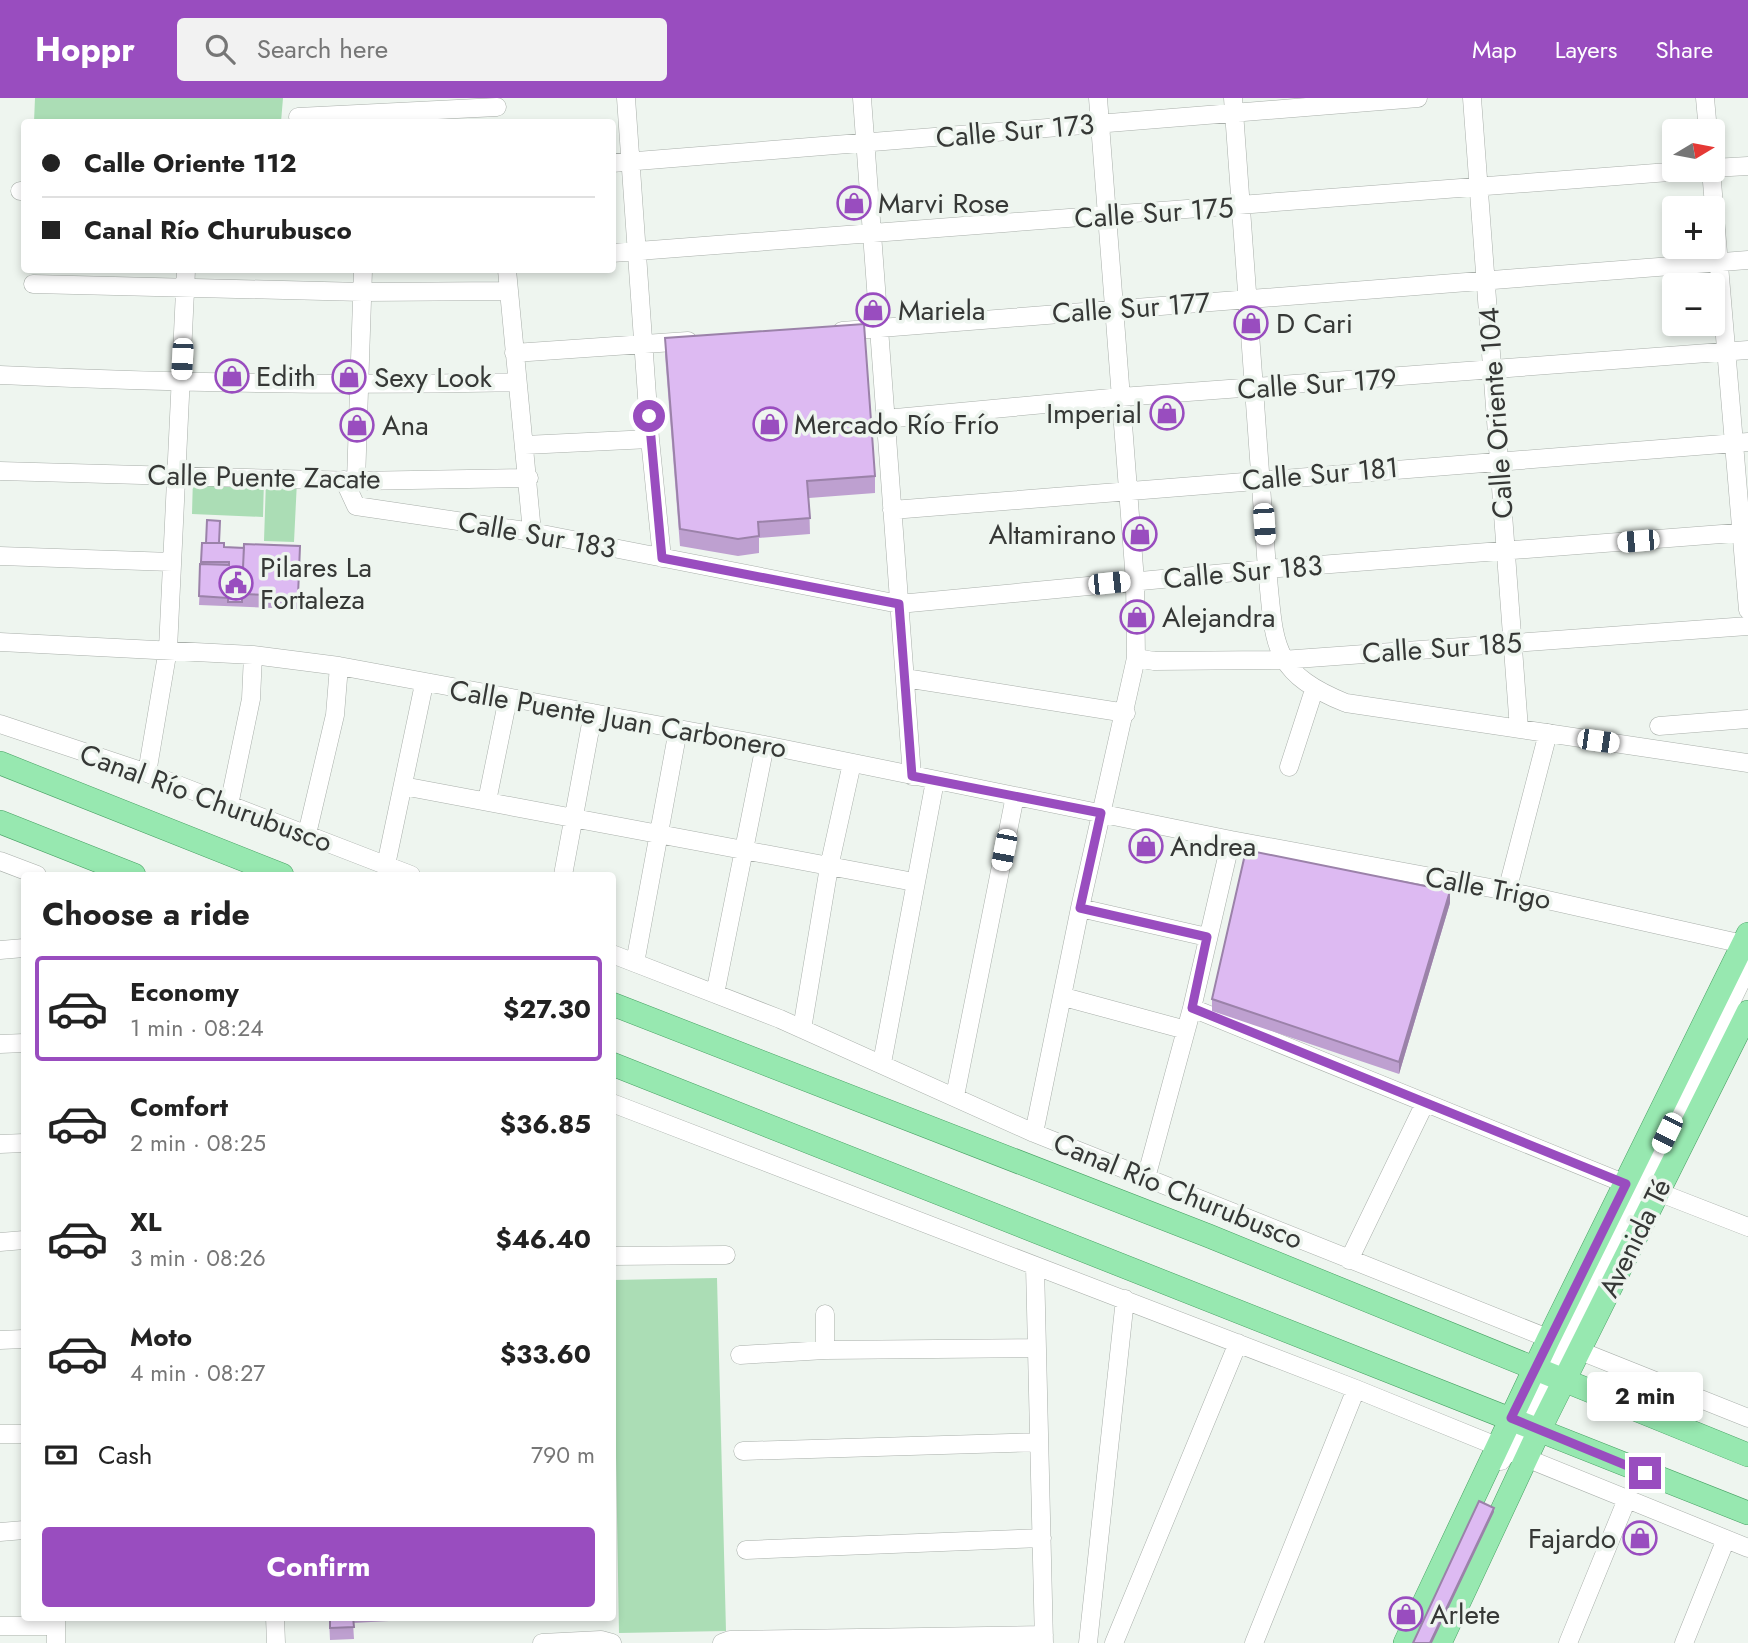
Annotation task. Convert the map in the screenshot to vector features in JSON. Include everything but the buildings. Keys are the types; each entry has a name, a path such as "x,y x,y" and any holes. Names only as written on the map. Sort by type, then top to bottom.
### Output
{"main road":[{"name":"Canal Río Churubusco","path":"0,763 274,872"},
{"path":"0,822 126,872"},
{"name":"Avenida Té","path":"1564,1346 1626,1184 1746,939"},
{"name":"Canal Río Churubusco","path":"616,1006 1209,1236 1748,1455"},
{"name":"Avenida Té","path":"1564,1346 1658,1192 1748,1012"},
{"path":"616,1066 1748,1513"},
{"path":"1440,1643 1512,1454 1564,1346"},
{"path":"1405,1643 1512,1454 1564,1346"}],"street":[{"path":"626,98 650,439 662,558"},
{"path":"862,98 912,776"},
{"path":"1034,1132 1064,997 1080,908 1136,658 1135,581 1098,98"},
{"name":"Calle Sur 173","path":"616,163 1100,124 1233,105 1418,98"},
{"name":"Calle Oriente 104","path":"1472,98 1519,729"},
{"path":"1705,98 1707,119"},
{"path":"1233,105 1274,638 1282,660 1314,690 1346,703 1748,763"},
{"path":"298,117 366,119 497,109"},
{"path":"1726,168 1748,166"},
{"name":"Calle Sur 175","path":"616,253 1241,207 1662,173"},
{"path":"1713,182 1727,351 1742,442 1748,610"},
{"name":"Calle Sur 177","path":"824,332 1748,260"},
{"path":"350,481 360,386 363,273"},
{"path":"507,273 529,478 532,532"},
{"path":"147,773 168,649 186,278"},
{"path":"33,284 186,278 363,292 508,291"},
{"path":"514,353 700,340"},
{"name":"Calle Sur 179","path":"885,419 1121,397 1748,350"},
{"path":"0,375 180,383 360,386 517,382"},
{"path":"525,445 650,439"},
{"name":"Calle Sur 181","path":"892,510 1261,478 1742,442"},
{"name":"Calle Puente Zacate","path":"0,471 350,481 529,478"},
{"name":"Calle Sur 183","path":"350,481 356,506 532,532 899,604 1268,569 1745,533"},
{"path":"0,556 172,562"},
{"name":"Calle Sur 185","path":"1136,658 1154,661 1282,660 1748,626"},
{"name":"Calle Puente Juan Carbonero","path":"0,642 168,649 253,655 340,666 424,684 765,745 1231,840"},
{"path":"229,805 251,699 253,655"},
{"path":"307,834 335,715 340,666"},
{"path":"905,678 1125,713"},
{"path":"386,865 424,684"},
{"path":"1289,767 1314,690"},
{"path":"487,801 508,698"},
{"path":"564,872 593,713"},
{"path":"1659,726 1748,719"},
{"name":"Canal Río Churubusco","path":"0,724 147,773 404,872"},
{"path":"635,963 678,730"},
{"path":"1507,891 1548,733"},
{"path":"715,994 765,745"},
{"path":"802,1029 829,867 852,763"},
{"path":"882,1063 935,781"},
{"path":"403,786 914,882"},
{"path":"955,1096 1015,796"},
{"path":"1146,1178 1192,1008 1231,840"},
{"name":"Calle Trigo","path":"1231,840 1746,939"},
{"path":"0,861 29,872"},
{"path":"1080,908 1207,937"},
{"path":"0,950 21,948"},
{"name":"Canal Río Churubusco","path":"616,956 802,1029 1034,1132 1146,1178 1748,1418"},
{"path":"1564,1346 1748,967"},
{"path":"1064,997 1186,1030"},
{"path":"1192,1008 1626,1184"},
{"path":"0,1044 21,1043"},
{"path":"1349,1260 1425,1103"},
{"path":"616,1105 1356,1389 1748,1548"},
{"path":"0,1144 21,1143"},
{"path":"1658,1192 1748,1227"},
{"path":"0,1242 21,1240"},
{"path":"616,1256 726,1255"},
{"path":"722,1643 744,1639 1044,1639 1035,1266"},
{"path":"1088,1643 1125,1300"},
{"path":"825,1314 825,1350"},
{"path":"0,1340 21,1339"},
{"path":"1114,1643 1238,1343"},
{"path":"740,1355 825,1350 1036,1348"},
{"path":"1254,1643 1356,1389"},
{"path":"0,1434 21,1434"},
{"path":"743,1451 1039,1442"},
{"path":"1417,1643 1512,1454"},
{"path":"1432,1643 1512,1454"},
{"path":"1568,1643 1627,1499"},
{"path":"0,1532 21,1530"},
{"path":"746,1550 1042,1538"},
{"path":"1684,1643 1727,1539"},
{"path":"275,1621 276,1643"},
{"path":"0,1626 56,1629"},
{"path":"541,1643 601,1640 612,1643"}],"green space":[{"path":"35,98 283,98 281,119 34,119"},
{"path":"193,477 264,479 263,517 192,514"},
{"path":"266,480 297,481 294,542 264,541"},
{"path":"717,1278 726,1631 619,1633 616,1280"}],"place":[{"name":"Marvi Rose","path":"854,203"},
{"name":"Mariela","path":"873,310"},
{"name":"D Cari","path":"1251,323"},
{"name":"Edith","path":"232,376"},
{"name":"Sexy Look","path":"349,377"},
{"name":"Imperial","path":"1167,413"},
{"name":"Mercado Río Frío","path":"770,424"},
{"name":"Ana","path":"357,425"},
{"name":"Altamirano","path":"1140,534"},
{"name":"Pilares La Fortaleza","path":"236,583"},
{"name":"Alejandra","path":"1137,617"},
{"name":"Andrea","path":"1146,846"},
{"name":"Fajardo","path":"1640,1538"},
{"name":"Arlete","path":"1406,1614"}],"route":[{"path":"649,416 662,558 899,604 912,776 1101,813 1080,908 1207,937 1192,1008 1626,1184 1511,1418 1645,1473"}]}
